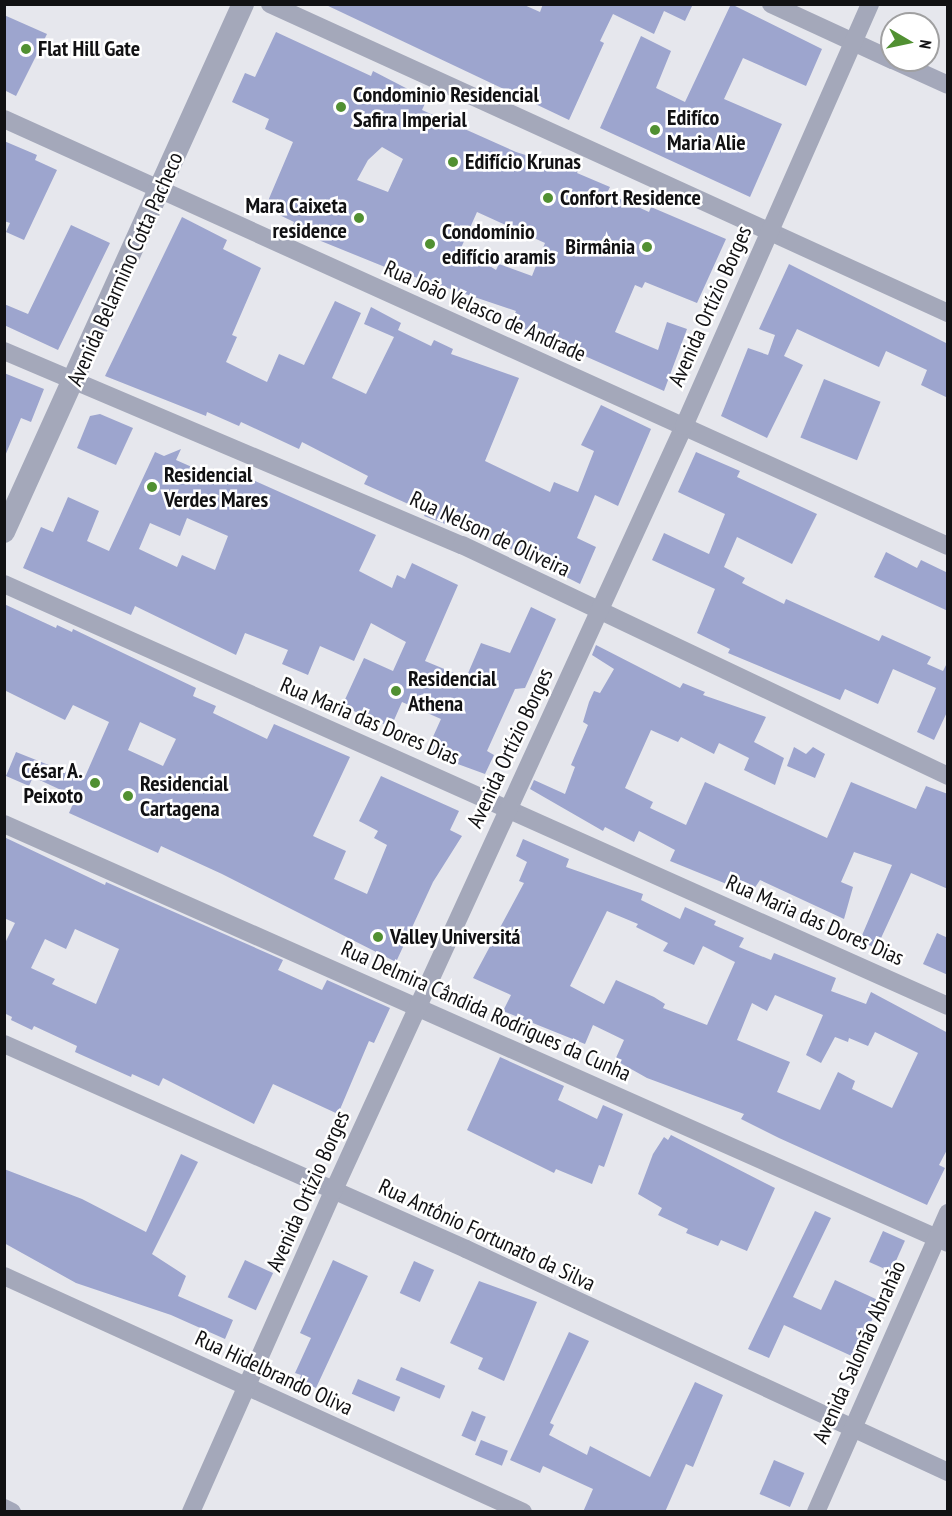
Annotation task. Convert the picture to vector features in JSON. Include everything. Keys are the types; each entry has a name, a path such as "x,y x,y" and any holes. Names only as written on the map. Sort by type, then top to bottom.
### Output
{"street":[{"name":"Avenida Belarmino Cotta Pacheco","path":"4,532 77,380 243,4"},
{"path":"270,4 768,233 948,313"},
{"path":"771,4 880,54"},
{"name":"Avenida Ortízio Borges","path":"191,1512 333,1192 684,426 870,4"},
{"path":"919,72 948,85"},
{"name":"Rua João Velasco de Andrade","path":"4,119 948,546"},
{"name":"Rua Nelson de Oliveira","path":"4,351 77,380 451,541 948,776"},
{"name":"Rua Maria das Dores Dias","path":"4,584 286,712 508,807 948,1006"},
{"name":"Rua Delmira Cândida Rodrigues da Cunha","path":"4,824 942,1240"},
{"name":"Rua Antônio Fortunato da Silva","path":"4,1044 948,1472"},
{"name":"Avenida Salomão Abrahão","path":"816,1512 851,1428 942,1240 948,1213"},
{"name":"Rua Hidelbrando Oliva","path":"4,1276 247,1389 523,1512"},
{"path":"4,1508 12,1512"}],"building":[{"path":"324,4 522,4 540,12 543,4 693,4 685,21 664,11 654,34 613,14 600,41 604,43 569,120"},
{"path":"731,4 822,49 806,86 743,58 724,99 782,124 750,197 600,128 641,36 671,51 656,88 685,102"},
{"name":"Flat Hill Gate","path":"4,15 47,34 16,96 4,90"},
{"path":"276,32 371,76 373,71 427,99 422,110 516,152 551,163 555,156 579,169 577,173 610,187 607,193 649,212 651,207 726,239 697,303 645,282 642,288 635,285 615,332 658,350 667,322 687,329 664,391 526,330 511,321 516,311 385,267 311,237 292,227 294,222 265,208 293,142 265,129 269,119 232,102 245,73 255,77","holes":["382,147 403,159 388,192 357,180 368,160","477,212 545,243 532,276 499,264 496,270 461,248"]},
{"path":"4,141 37,155 35,160 57,170 24,240 6,232 10,223 4,221"},
{"path":"182,217 227,240 223,249 261,268 232,335 237,337 226,362 267,382 279,354 304,365 335,301 361,313 332,378 366,394 394,337 364,324 371,307 401,323 398,330 431,346 434,340 453,349 451,354 519,378 485,461 550,492 554,482 578,492 594,451 581,445 601,405 651,429 618,506 595,495 577,538 596,547 580,584 509,548 424,516 426,512 364,484 368,476 302,442 299,449 241,422 239,426 207,412 206,416 105,376"},
{"path":"71,225 110,243 58,350 4,325 4,304 28,314"},
{"path":"789,264 948,344 948,398 921,385 927,370 886,351 879,367 797,329 784,356 803,365 767,438 721,416 748,348 768,355 775,335 759,329"},
{"path":"4,373 44,389 31,422 21,418 5,456"},
{"path":"824,379 881,402 857,460 800,437"},
{"path":"100,414 133,428 116,465 77,448 90,416"},
{"path":"181,449 176,460 219,479 222,471 251,484 253,480 376,535 359,571 392,588 397,575 405,579 412,563 458,585 425,661 466,678 481,643 510,653 531,607 556,619 525,688 515,689 487,751 494,755 485,774 444,759 428,748 441,719 402,702 391,727 342,706 364,658 393,671 406,642 371,623 354,661 320,646 308,675 282,664 288,650 245,633 236,655 135,606 131,615 23,568 41,527 53,532 68,497 99,511 87,541 109,551 155,452 164,456","holes":["187,518 228,536 215,570 182,555 177,567 139,549 150,523 180,536"]},
{"path":"696,452 740,471 737,477 817,514 792,564 737,537 724,567 745,578 742,583 784,604 786,599 879,641 882,635 931,657 927,664 943,671 948,661 948,710 934,740 917,732 936,688 893,669 878,704 845,689 840,700 728,653 730,649 697,633 715,589 652,560 664,533 709,554 725,514 678,492"},
{"path":"886,552 917,568 921,560 948,573 948,611 874,577"},
{"path":"4,604 56,628 57,625 72,632 73,629 196,688 193,696 216,706 213,713 267,739 274,724 350,757 313,836 346,851 334,879 367,894 387,845 374,838 378,831 359,821 381,776 459,811 450,830 462,836 433,882 396,962 222,874 161,846 158,853 69,813 76,797 33,777 29,786 6,776 16,752 84,779 109,722 73,705 65,720 4,690","holes":["140,722 176,739 163,766 128,750"]},
{"path":"596,645 680,688 683,683 705,692 703,695 766,717 754,742 784,758 775,785 744,770 749,758 719,743 714,754 681,737 678,742 651,730 625,788 653,802 650,808 686,825 705,782 827,838 851,782 916,809 926,786 948,794 948,889 911,873 876,949 860,940 892,865 854,852 841,882 853,887 844,919 760,880 754,889 731,878 729,885 670,861 675,850 639,831 634,842 605,827 603,831 530,789 534,780 565,794 575,767 571,765 588,725 583,722 589,702 594,691 600,693 614,669 592,655"},
{"path":"794,747 806,754 813,747 825,754 815,778 787,766"},
{"path":"4,837 105,885 106,882 283,960 278,970 322,990 327,980 390,1008 374,1043 369,1041 338,1114 273,1084 254,1124 163,1078 159,1086 132,1074 131,1077 75,1052 77,1046 34,1026 32,1030 11,1020 12,1017 4,1013 4,945 15,923 4,918","holes":["75,929 119,949 96,1004 52,984 55,979 31,968 45,939 66,949"]},
{"path":"523,839 569,859 566,867 643,894 641,900 680,919 685,907 716,921 714,925 744,938 739,947 771,960 774,953 836,978 831,991 866,1004 871,992 948,1033 948,1148 939,1165 945,1168 927,1205 779,1138 741,1119 744,1114 647,1078 615,1060 624,1040 593,1025 585,1044 503,1011 511,995 473,978 524,883 519,881 527,862 516,856","holes":["607,911 638,924 636,927 668,943 663,951 694,965 703,946 735,962 707,1025 663,1008 665,1004 654,997 616,980 604,1004 570,986","775,995 823,1015 806,1055 821,1063 835,1037 848,1042 849,1038 868,1046 875,1032 918,1053 892,1108 852,1089 855,1081 838,1072 820,1110 777,1092 790,1062 737,1040 752,1003 767,1011"]},
{"path":"937,933 948,938 948,975 923,964"},
{"path":"500,1057 564,1086 558,1100 597,1119 603,1105 623,1114 604,1167 599,1165 592,1184 556,1169 554,1173 467,1130"},
{"path":"671,1135 775,1188 747,1251 721,1240 718,1246 686,1233 688,1229 658,1215 662,1208 638,1194 653,1154 664,1137 668,1140"},
{"path":"181,1154 198,1162 152,1254 186,1276 178,1296 233,1320 225,1339 171,1315 76,1283 4,1243 4,1169 82,1199 146,1232"},
{"path":"815,1211 831,1218 793,1297 821,1310 835,1280 880,1301 856,1358 784,1325 769,1358 748,1349"},
{"path":"883,1231 905,1241 891,1272 869,1262"},
{"path":"245,1260 273,1273 256,1310 228,1297"},
{"path":"333,1260 368,1276 316,1388 299,1380 301,1375 295,1373 311,1338 300,1333"},
{"path":"414,1261 434,1270 420,1302 400,1293"},
{"path":"479,1281 537,1302 504,1381 478,1369 483,1358 450,1343"},
{"path":"569,1332 589,1341 550,1423 554,1425 549,1435 587,1455 590,1446 650,1477 695,1382 723,1395 693,1467 686,1464 665,1512 583,1512 593,1489 543,1466 540,1473 510,1460"},
{"path":"401,1367 445,1386 440,1399 396,1380"},
{"path":"358,1379 400,1397 394,1412 352,1394"},
{"path":"472,1411 486,1417 475,1442 461,1436"},
{"path":"481,1440 508,1451 502,1466 475,1455"},
{"path":"774,1460 804,1473 790,1507 760,1494"}],"place":[{"name":"Flat Hill Gate","path":"26,49"},
{"name":"Condominio Residencial Safira Imperial","path":"341,107"},
{"name":"Edifíco Maria Alie","path":"655,130"},
{"name":"Edifício Krunas","path":"453,162"},
{"name":"Confort Residence","path":"548,198"},
{"name":"Mara Caixeta residence","path":"359,218"},
{"name":"Condomínio edifício aramis","path":"430,244"},
{"name":"Birmânia","path":"647,247"},
{"name":"Residencial Verdes Mares","path":"152,487"},
{"name":"Residencial Athena","path":"396,691"},
{"name":"César A. Peixoto","path":"95,783"},
{"name":"Residencial Cartagena","path":"128,796"},
{"name":"Valley Universitá","path":"378,937"}]}
